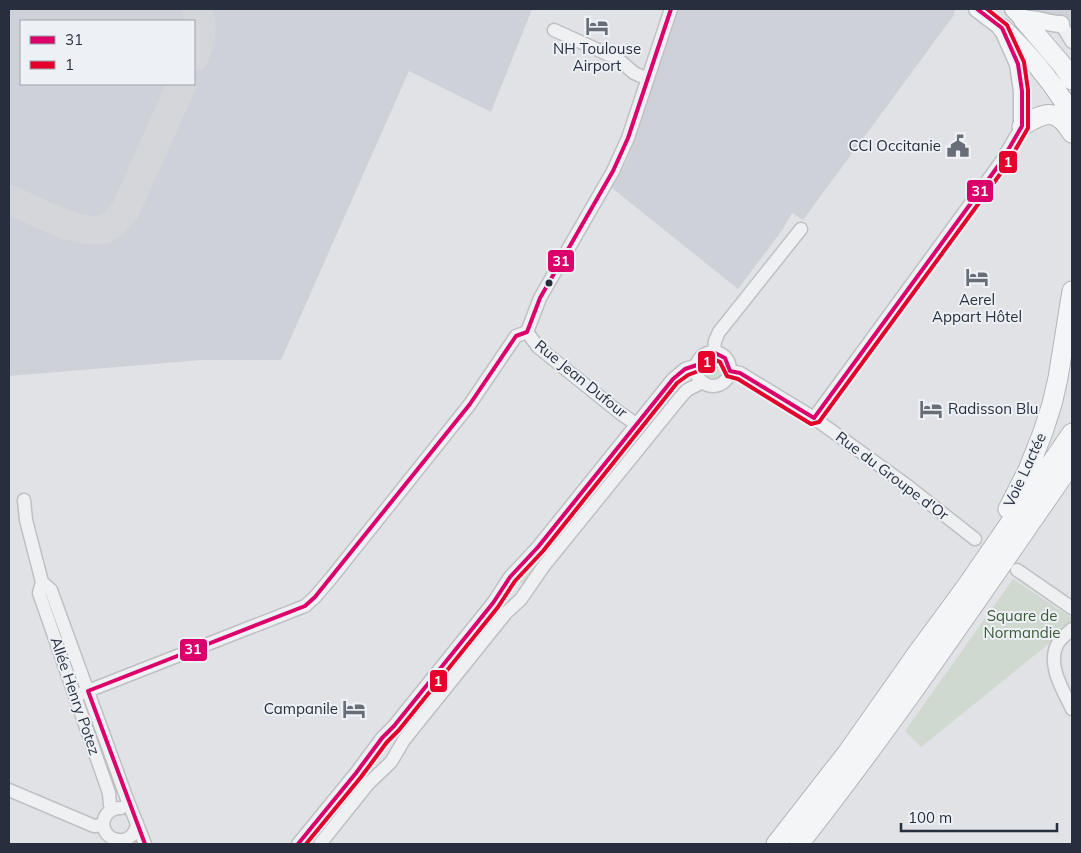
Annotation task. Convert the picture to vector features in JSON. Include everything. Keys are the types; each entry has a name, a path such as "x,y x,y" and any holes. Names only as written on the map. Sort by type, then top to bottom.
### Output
{"highway":[{"path":"1018,14 1063,66 1072,80"},
{"path":"1002,28 1041,68 1072,115"},
{"path":"1022,126 1040,115 1055,115 1064,121 1072,133"},
{"name":"Voie Lactée","path":"916,655 921,634 1012,503 1028,470 1052,404 1072,292"},
{"path":"776,844 847,753 966,587 1072,433"},
{"path":"799,844 896,717 1068,472 1072,460"}],"main road":[{"path":"977,9 1002,28 1018,64 1022,91 1022,126"},
{"path":"1018,14 1049,24 1066,23"}],"street":[{"path":"75,696 305,606 329,581 470,404 516,336 527,332 540,298 613,171 628,138 671,9"},
{"path":"1066,23 1072,42"},
{"path":"554,30 618,60 634,73 648,79"},
{"path":"814,418 1001,162 1022,126"},
{"path":"714,352 715,341 719,332 801,229"},
{"name":"Rue Jean Dufour","path":"527,332 538,347 636,424"},
{"path":"714,352 726,358 730,371 725,380 712,386 703,382 697,374 697,365 701,357 714,352"},
{"path":"298,844 493,603 510,577 538,547 673,379 686,369 697,365"},
{"name":"Rue du Groupe d'Or","path":"730,371 740,373 814,418 905,484 975,539"},
{"path":"320,844 368,784 391,762 404,740 506,614 522,599 543,567 679,399 688,390 703,382"},
{"name":"Allée Henry Potez","path":"24,500 26,520 42,582 39,593 113,809"},
{"path":"1017,570 1072,608"},
{"name":"Allée Henry Potez","path":"42,582 51,590 145,844"},
{"path":"1072,629 1058,642 1054,654 1055,670 1072,709"},
{"path":"9,790 94,826 103,825"},
{"path":"123,808 135,818 136,830 133,836 117,842 109,837 103,825 106,816 113,809 123,808"}],"shaded area":[{"path":"9,9 532,9 491,112 409,71 281,360 202,360 9,376"},
{"path":"678,9 955,9 954,15 803,220 792,213 783,229 738,289 612,188 627,160"},
{"path":"1034,9 1072,9 1072,33 1042,14"}],"green space":[{"path":"710,361 718,361 723,366 721,377 710,379 705,374 705,366"},
{"path":"678,378 682,391 525,586 516,579"},
{"name":"Square de Normandie","path":"1013,579 1072,618 1072,625 921,747 905,731"}],"taxiway":[{"path":"195,54 201,33 197,9"},
{"path":"9,199 70,226 95,230 108,228 125,211 182,85"}],"transit line":[{"name":"31","path":"145,844 88,691 305,606 315,597 470,404 516,336 527,332 540,298 613,171 628,138 671,9"},
{"name":"31","path":"298,844 493,603 510,577 538,547 673,379 685,369 697,365 705,355 715,353 725,358 730,371 740,373 814,418 1001,162 1022,126 1022,91 1018,64 1002,28 977,9"},
{"name":"1","path":"306,844 498,607 515,581 543,551 677,383 688,375 701,370 708,360 714,359 720,362 727,376 738,379 811,424 819,422 1006,166 1028,128 1028,90 1024,62 1007,25 987,9"}],"place":[{"name":"NH Toulouse Airport","path":"597,26"},
{"name":"CCI Occitanie","path":"958,146"},
{"name":"Aerel Appart Hôtel","path":"977,277"},
{"name":"Radisson Blu","path":"931,409"},
{"name":"Campanile","path":"354,709"}]}
